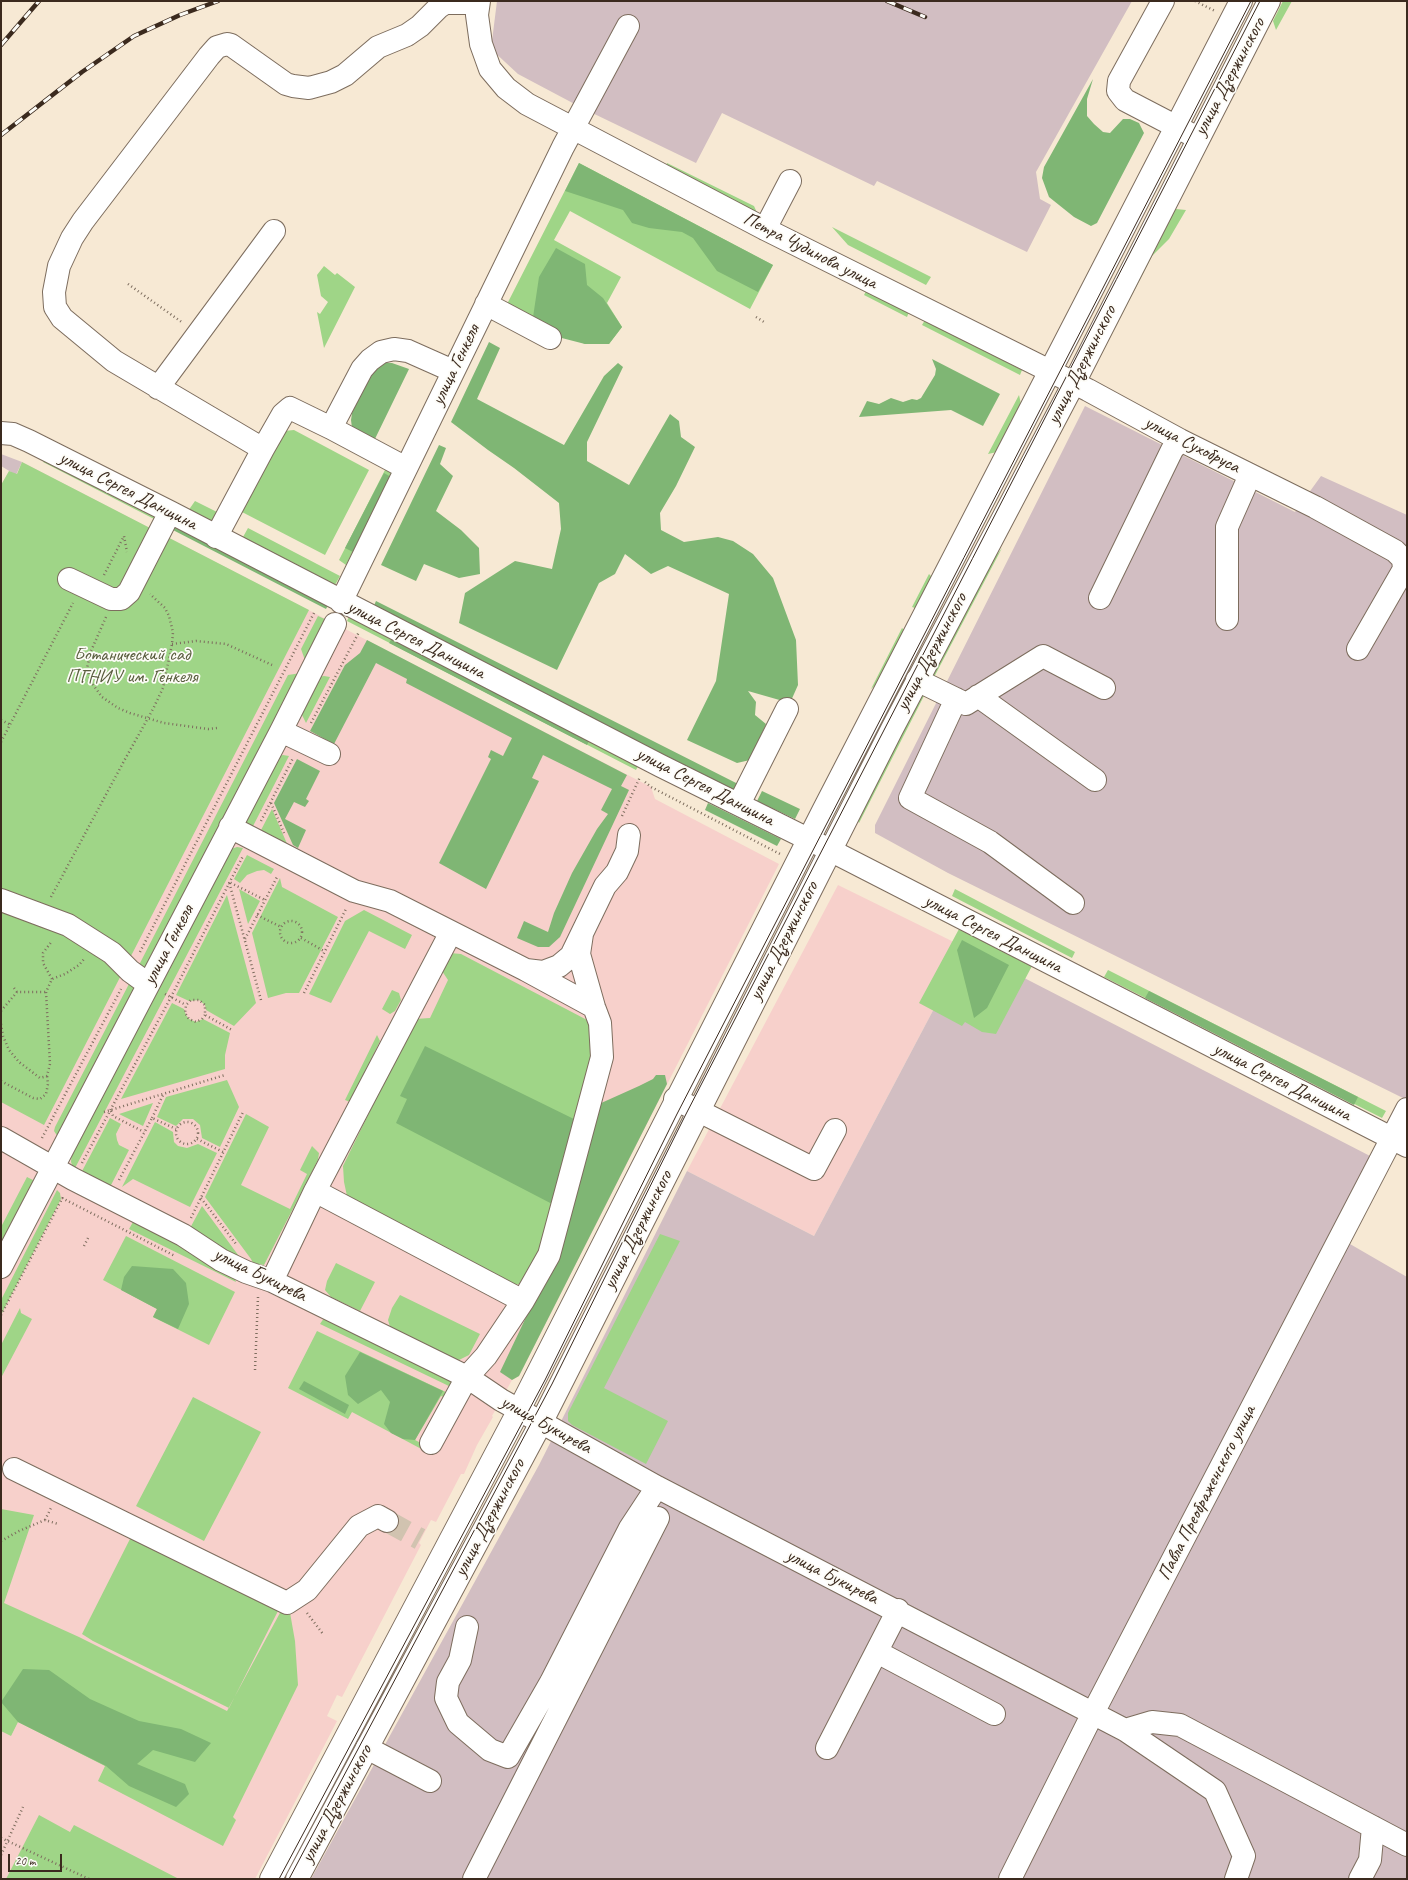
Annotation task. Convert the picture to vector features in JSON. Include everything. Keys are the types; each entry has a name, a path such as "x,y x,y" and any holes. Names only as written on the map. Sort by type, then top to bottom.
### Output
{"main road":[{"path":"1163,1 1119,81 1118,90 1125,100 1198,138"},
{"name":"улица Дзержинского","path":"271,1879 510,1405 675,1099 1241,1"},
{"name":"улица Дзержинского","path":"297,1879 541,1423 698,1110 917,680 1074,383 1269,1"},
{"path":"263,449 122,368 62,318 55,307 55,282 65,251 83,221 213,50 222,45 231,45 286,84 309,88 338,79 358,65 378,47 403,37 416,29 445,3 479,2"},
{"name":"Петра Чудинова улица","path":"479,2 477,15 481,44 490,69 498,80 527,104 572,129 765,229 1049,372"},
{"name":"улица Генкеля","path":"341,602 572,129 628,26"},
{"path":"765,229 790,181"},
{"path":"158,388 274,231"},
{"path":"486,304 550,338"},
{"path":"332,428 362,369 381,352 394,349 408,351 453,372"},
{"name":"улица Сухобруса","path":"1049,372 1074,383 1180,440 1335,518 1395,551 1403,559 1404,569 1358,649"},
{"path":"216,537 283,414 290,408 332,428 406,468"},
{"name":"улица Сергея Данщина","path":"1,433 13,434 29,441 170,512 341,602 830,850 1399,1142"},
{"path":"1100,598 1172,450 1180,440"},
{"path":"1227,619 1227,527 1250,475"},
{"path":"91,589 121,599 129,592 170,512"},
{"name":"улица Генкеля","path":"1,1267 281,731 335,624"},
{"path":"917,680 966,704 1042,656 1104,688"},
{"path":"978,696 1095,780"},
{"path":"956,699 910,798 990,842 1073,904"},
{"path":"739,804 787,709"},
{"path":"281,731 329,754"},
{"path":"230,827 354,890 390,901 526,970 594,1007"},
{"path":"526,970 543,972 559,966 571,956 605,886 617,872 627,851 630,832"},
{"path":"2,901 34,913 42,914 68,925 112,953 130,971 148,984"},
{"path":"272,1281 316,1191 451,932"},
{"path":"432,1444 467,1377 486,1356 523,1301 549,1255 602,1057 600,1023 579,954 582,934"},
{"path":"675,1099 814,1169 835,1130"},
{"name":"Павла Преображенского улица","path":"1010,1879 1093,1713 1399,1142 1407,1108"},
{"name":"улица Букирева","path":"1,1138 52,1168 183,1234 221,1260 246,1272 272,1281 467,1377 541,1423 658,1487 898,1610 1125,1730 1216,1792 1244,1856 1236,1879"},
{"path":"316,1191 523,1301"},
{"path":"14,1469 287,1603 307,1590 359,1526 378,1516 387,1521"},
{"path":"467,1627 460,1660 448,1682 446,1698 458,1723 490,1750 508,1757 551,1682 630,1528 658,1487"},
{"path":"474,1879 658,1518"},
{"path":"827,1748 898,1610"},
{"path":"876,1652 994,1714"},
{"path":"1125,1730 1152,1722 1180,1724 1407,1845"},
{"path":"367,1748 430,1781"},
{"path":"1360,1879 1370,1860 1373,1827"}],"path":[{"path":"1196,1 1219,13"},
{"path":"128,284 198,333"},
{"path":"756,317 764,322"},
{"path":"1,742 124,536 131,573 156,602 165,608 172,624 172,644 163,688 42,914"},
{"path":"91,589 91,651 88,660 88,675 96,690 102,697 118,708 175,726 208,729 217,728"},
{"path":"33,1157 314,613"},
{"path":"351,648 358,635"},
{"path":"172,644 196,641 226,644 272,665"},
{"path":"1,720 11,725"},
{"path":"630,832 638,780"},
{"path":"1,1315 171,997 252,838"},
{"path":"245,939 288,857"},
{"path":"229,882 265,900"},
{"path":"229,882 261,1000"},
{"path":"304,992 348,905"},
{"path":"258,915 281,927"},
{"path":"289,921 294,922 301,928 301,938 297,942 288,943 281,937 281,927 289,921"},
{"path":"52,979 43,963 43,953 49,944 68,925"},
{"path":"301,938 324,951"},
{"path":"1,1081 33,1098 40,1099 46,1094 48,1084 47,1076 50,1064 46,992 52,979 65,974 79,965 96,943"},
{"path":"14,988 17,992"},
{"path":"1,1011 17,992 46,992"},
{"path":"171,997 186,1005"},
{"path":"191,1000 199,1000 204,1004 205,1015 202,1019 196,1022 189,1019 185,1013 186,1005 191,1000"},
{"path":"205,1015 232,1030"},
{"path":"1,1024 3,1036 9,1050 19,1062 40,1078 47,1076"},
{"path":"80,1116 111,1110 226,1075"},
{"path":"109,1197 165,1093"},
{"path":"111,1110 113,1116 144,1132"},
{"path":"183,1234 243,1112"},
{"path":"152,1118 176,1129"},
{"path":"190,1122 198,1129 197,1139 189,1144 184,1144 176,1137 176,1129 181,1124 190,1122"},
{"path":"197,1139 223,1152"},
{"path":"62,1199 182,1259"},
{"path":"84,1246 89,1236"},
{"path":"1,1541 19,1531 45,1520 58,1524"},
{"path":"1,1856 22,1807"},
{"path":"1,1838 89,1879"}],"shaded area":[{"path":"497,1 1132,1 1036,172 1040,199 1051,205 1027,252 877,181 874,186 722,113 696,163 584,109 518,74 491,49"},
{"path":"1085,406 1295,512 1321,476 1407,515 1407,1100 948,873 875,833 875,825"},
{"path":"1,454 22,462 16,475 1,466"},
{"path":"22,462 651,787 655,799 779,864 519,1376 512,1380 477,1445 464,1474 461,1474 436,1522 431,1520 419,1543 421,1545 342,1697 337,1695 327,1716 337,1721 255,1879 1,1879 1,485 9,471 17,474"},
{"path":"838,885 966,948 814,1236 687,1171"},
{"path":"966,948 1372,1157 1331,1233 1407,1277 1407,1879 311,1879 539,1465 687,1171 814,1236"}],"green space":[{"path":"1283,1 1292,1 1276,30 1273,21"},
{"path":"1093,79 1087,99 1087,116 1094,124 1103,132 1110,133 1123,119 1130,119 1139,123 1144,133 1097,223 1091,226 1074,217 1049,197 1042,178 1044,167"},
{"path":"579,163 773,265 750,309 570,211 554,240 621,277 607,303 622,327 609,344 585,344 505,308"},
{"path":"579,163 773,265 758,292 717,271 693,238 682,232 649,228 632,223 623,210 565,191"},
{"path":"667,163 754,206 759,217 664,171"},
{"path":"1176,209 1186,210 1169,239 1152,256 1099,359 1097,358 1171,215"},
{"path":"832,227 931,277 926,285 848,245"},
{"path":"556,248 585,264 587,285 603,298 622,327 609,344 585,344 554,336 532,324 539,277"},
{"path":"324,266 335,275 337,273 355,287 324,348 317,312 320,314 328,302 321,296 317,275"},
{"path":"866,291 909,312 907,317 864,295"},
{"path":"925,320 1022,370 1020,375 922,325"},
{"path":"489,342 500,348 477,399 564,445 604,376 618,363 623,367 587,442 587,461 629,485 670,414 679,421 681,437 695,447 676,486 660,513 661,530 684,542 718,537 733,541 753,554 773,578 796,640 798,685 790,703 748,691 756,702 755,715 766,724 750,760 737,763 687,740 716,681 729,594 668,566 651,574 625,554 615,574 599,583 557,670 459,623 465,593 515,561 552,569 561,529 559,503 451,422"},
{"path":"932,359 1000,394 983,426 951,410 859,417 867,401 879,404 891,398 903,402 921,398 935,375 936,369"},
{"path":"384,363 392,363 409,369 372,445 352,428 351,420 353,407 372,371"},
{"path":"1019,395 1021,404 997,452 988,454"},
{"path":"294,430 369,470 325,555 242,512 284,431"},
{"path":"439,445 446,448 440,464 453,476 436,511 461,530 479,548 480,574 459,578 424,564 416,581 381,565"},
{"path":"46,456 158,514 156,520 43,462"},
{"name":"Ботанический сад ПГНИУ им. Генкеля","path":"22,462 309,610 44,1125 1,1102 1,485 9,471 17,474"},
{"path":"386,468 394,472 346,565 339,560"},
{"path":"384,473 391,477 353,552 345,548"},
{"path":"195,501 219,513 214,523 188,511"},
{"path":"175,522 329,603 326,609 171,529"},
{"path":"248,528 340,576 335,585 243,537"},
{"path":"1002,548 932,681 928,679 984,572"},
{"path":"929,574 933,578 918,606 915,608 912,607"},
{"path":"376,601 742,786 736,796 372,610"},
{"path":"350,614 639,764 636,770 347,621"},
{"path":"318,616 327,620 306,663 301,649"},
{"path":"902,628 906,632 883,678 871,689"},
{"path":"393,637 590,739 587,745 389,643"},
{"path":"367,640 627,775 621,786 629,790 560,937 549,947 538,947 517,938 524,921 548,932 554,913 572,873 597,829 608,814 601,810 612,789 543,755 532,778 539,781 486,889 439,863 491,759 488,757 491,750 503,756 512,738 406,683 407,679 376,663 334,744 310,731 345,665 360,653"},
{"path":"301,673 149,967 143,968 139,965 288,675"},
{"path":"319,677 330,677 306,723 302,715 303,707"},
{"path":"922,691 926,692 859,823 857,819"},
{"path":"283,755 289,756 252,828 244,822 276,757"},
{"path":"297,759 320,771 306,799 309,801 305,807 294,802 285,819 306,830 298,848 293,845 274,803"},
{"path":"762,791 800,809 795,819 757,801"},
{"path":"708,803 781,839 777,846 705,810"},
{"path":"272,809 288,846 260,832"},
{"path":"237,847 243,848 74,1170 71,1162 72,1149 231,849"},
{"path":"247,855 274,869 271,874 264,870 247,875 240,883 234,879"},
{"path":"280,878 282,887 338,917 299,993 286,993 268,998 252,933"},
{"path":"239,889 260,901 248,924"},
{"path":"955,889 1075,952 1072,958 952,896"},
{"path":"227,895 256,1003 234,1026 206,1010 205,1005 199,1000 189,1001 176,995"},
{"path":"364,910 412,935 405,949 369,931 331,1003 309,994 345,921"},
{"path":"941,919 1374,1135 1371,1140 1032,966 996,1034 982,1032 965,1022 962,1026 919,1003 959,929"},
{"path":"962,940 1009,965 987,1008 974,1018 957,950"},
{"path":"450,953 461,954 589,1021 594,1038 592,1065 548,1236 522,1284 508,1285 347,1196 343,1166 415,1019 430,1018 448,980 440,968"},
{"path":"1108,970 1386,1111 1382,1118 1104,977"},
{"path":"131,980 138,986 58,1137 54,1131 55,1127"},
{"path":"392,990 399,993 401,1000 395,1011 390,1014 382,1009"},
{"path":"1149,991 1358,1097 1354,1105 1145,998"},
{"path":"172,1003 184,1009 189,1019 196,1022 203,1019 230,1033 225,1055 225,1069 121,1099"},
{"path":"377,1035 380,1041 350,1102 345,1100"},
{"path":"425,1046 578,1121 556,1206 396,1123 407,1099 400,1096"},
{"path":"656,1075 665,1075 667,1084 519,1376 512,1380 500,1372 549,1269 599,1104 653,1079"},
{"path":"227,1080 239,1107 220,1147 202,1138 200,1125 193,1119 183,1119 176,1126 157,1117 166,1097"},
{"path":"153,1103 143,1126 119,1114"},
{"path":"246,1114 269,1127 241,1185 290,1209 307,1174 300,1170 312,1146 319,1153 318,1160 264,1265 253,1263 205,1197"},
{"path":"110,1118 121,1124 116,1134 117,1140 119,1145 129,1150 109,1189 80,1175"},
{"path":"155,1122 173,1132 174,1142 178,1146 187,1148 198,1144 217,1153 190,1207 133,1179 122,1187"},
{"path":"27,1177 33,1180 32,1188 1,1247 1,1227"},
{"path":"57,1190 60,1193 61,1199 1,1315 1,1300"},
{"path":"202,1206 244,1263 189,1230"},
{"path":"133,1222 196,1254 234,1276 236,1282 129,1229"},
{"path":"660,1234 680,1241 604,1388 668,1421 646,1464 572,1425 568,1421 568,1413"},
{"path":"126,1236 235,1292 209,1345 153,1317 157,1309 103,1280"},
{"path":"336,1263 375,1282 360,1311 331,1297 325,1290 327,1281"},
{"path":"132,1266 173,1269 186,1283 189,1304 178,1329 153,1317 157,1309 121,1290 124,1277"},
{"path":"400,1295 480,1334 469,1355 459,1360 453,1358 390,1327 388,1320 392,1308"},
{"path":"20,1308 21,1313 32,1319 1,1378 1,1345"},
{"path":"324,1318 455,1383 453,1388 320,1324"},
{"path":"317,1331 450,1394 447,1398 441,1396 415,1440 429,1447 427,1452 352,1412 348,1419 288,1388"},
{"path":"360,1352 443,1391 415,1440 403,1439 391,1433 384,1424 390,1402 381,1390 358,1404 348,1395 345,1376"},
{"path":"304,1381 349,1405 345,1414 299,1389"},
{"path":"193,1397 261,1432 204,1541 136,1506"},
{"path":"1,1509 34,1515 4,1603 79,1637 227,1711 281,1611 289,1607 295,1641 298,1685 233,1817 236,1820 223,1846 98,1781 105,1766 18,1722 11,1736 1,1731"},
{"path":"132,1535 279,1609 229,1708 93,1641 82,1634"},
{"path":"23,1669 49,1670 90,1699 139,1721 181,1729 211,1743 195,1762 153,1750 137,1764 185,1784 189,1794 176,1807 129,1786 106,1766 18,1722 1,1702"},
{"path":"39,1815 70,1832 74,1825 179,1879 6,1879"}],"tunnel":[{"path":"387,1521 420,1539"}],"tram line":[{"path":"279,1879 545,1380 677,1114 1251,1"},
{"path":"289,1879 552,1384 685,1116 1260,1"}],"railway":[{"path":"1,45 39,1"},
{"path":"1,135 82,72 134,36 180,15 218,1"},
{"path":"887,1 925,17"}]}
